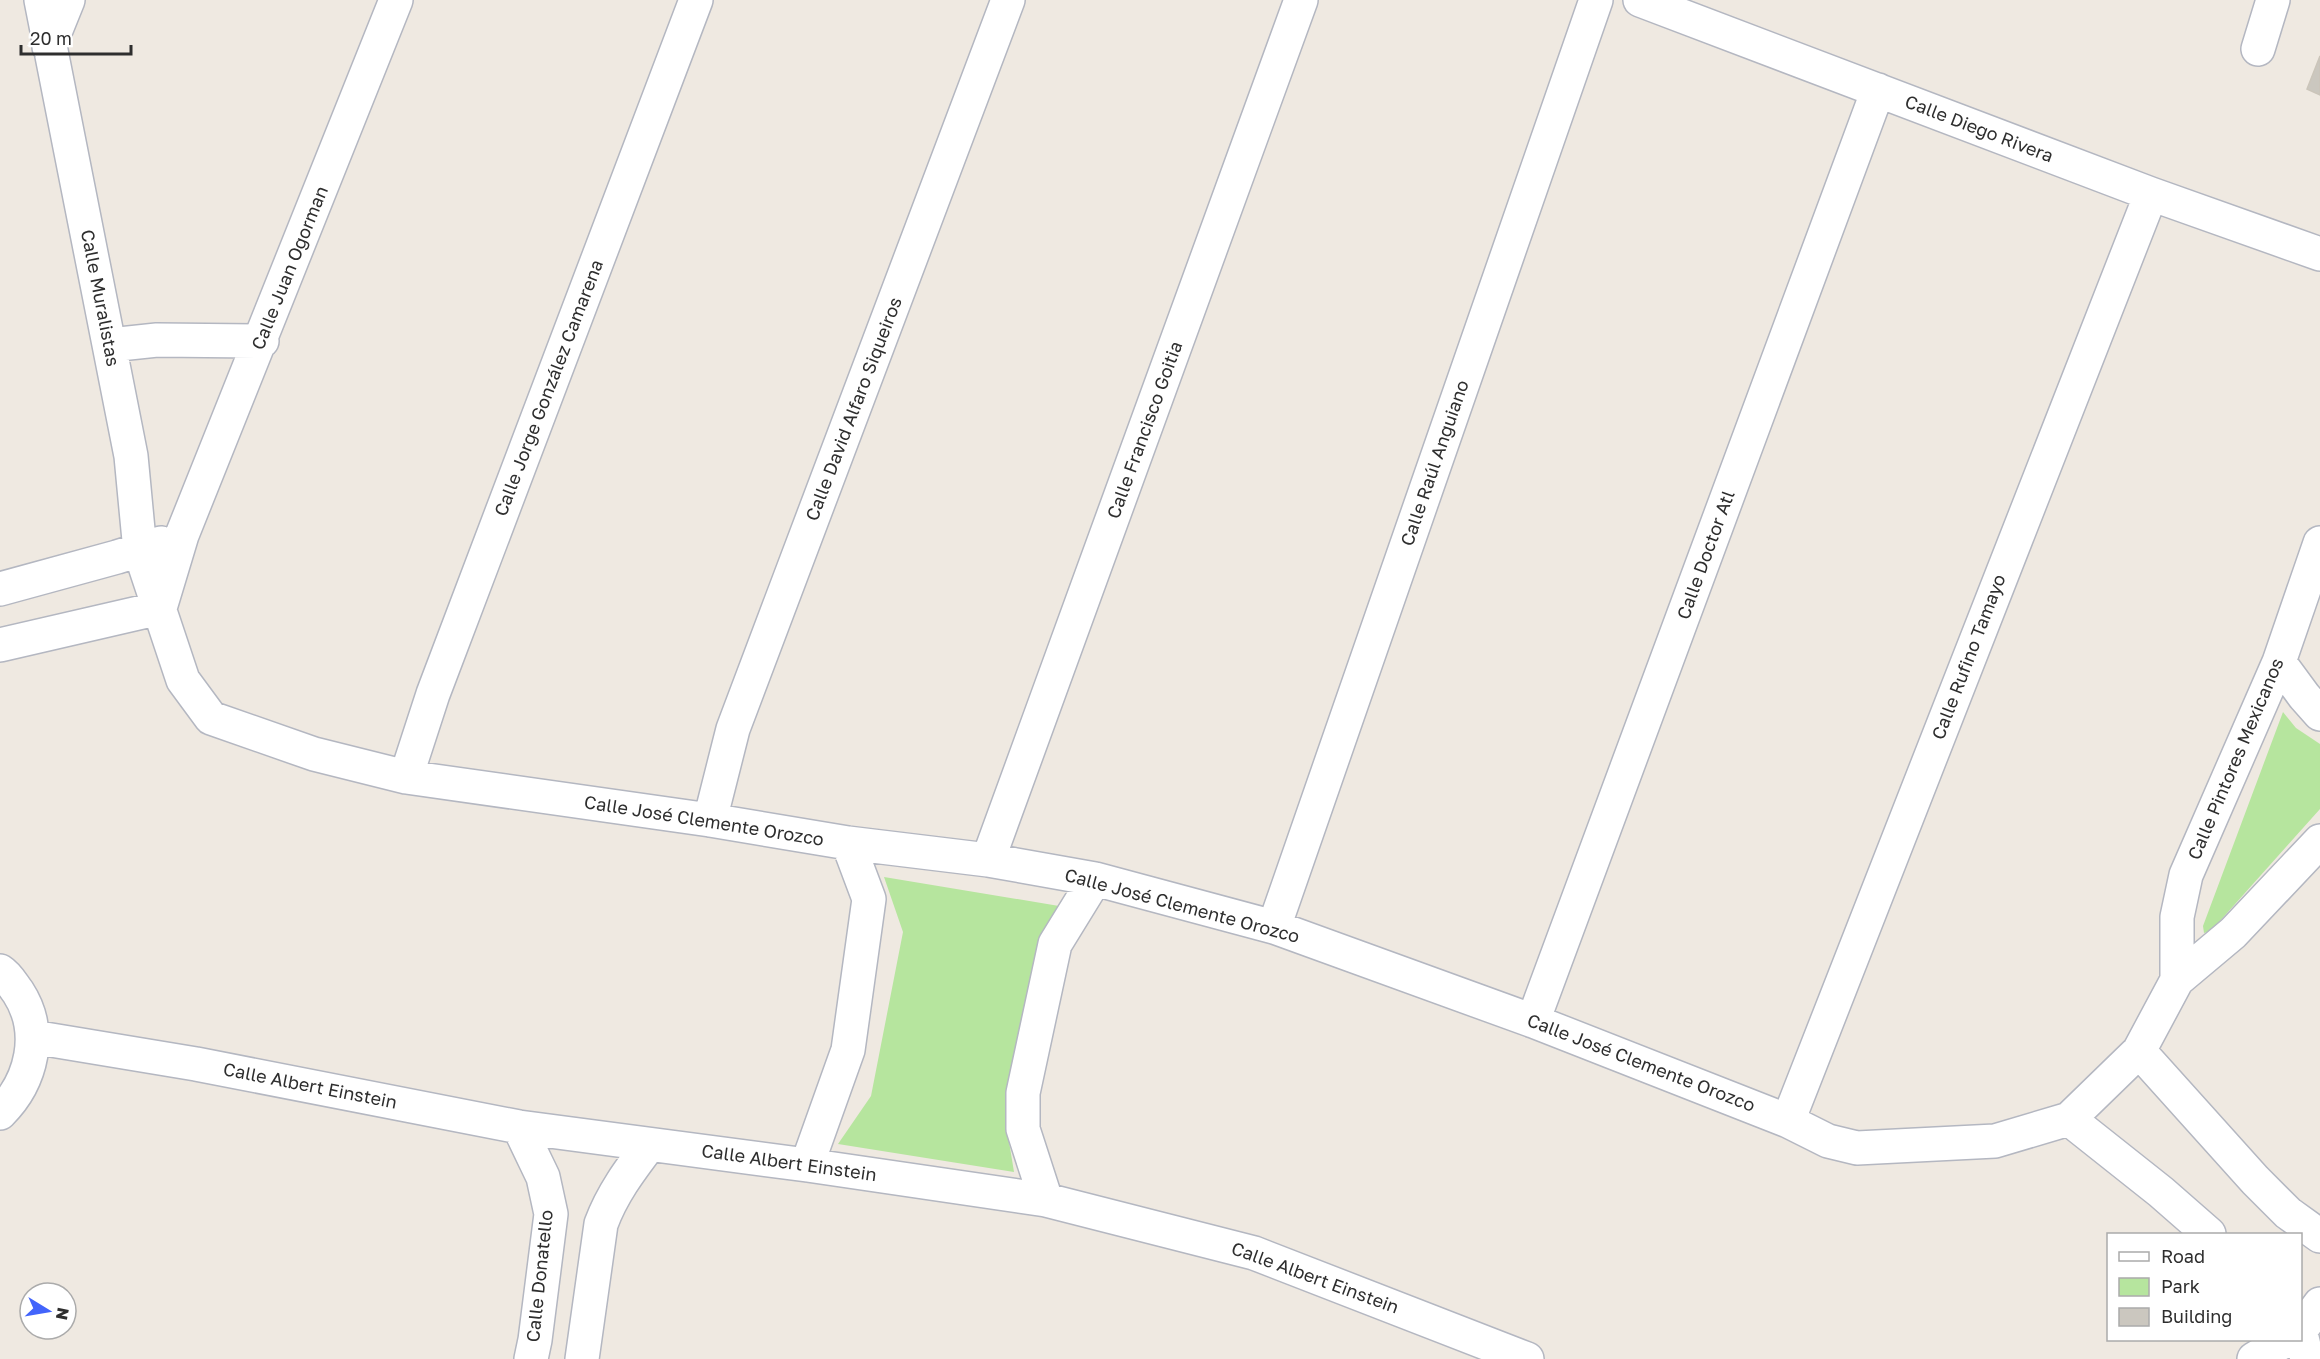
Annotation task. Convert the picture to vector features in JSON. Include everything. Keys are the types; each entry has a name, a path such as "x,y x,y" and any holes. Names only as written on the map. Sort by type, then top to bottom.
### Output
{"street":[{"name":"Calle Muralistas","path":"40,0 131,456 140,550 160,608"},
{"path":"49,47 68,0"},
{"name":"Calle Juan Ogorman","path":"160,608 182,535 396,0"},
{"name":"Calle Jorge González Camarena","path":"406,777 433,694 696,0"},
{"name":"Calle David Alfaro Siqueiros","path":"710,820 733,729 1008,0"},
{"name":"Calle Francisco Goitia","path":"988,860 1301,0"},
{"name":"Calle Raúl Anguiano","path":"1274,927 1596,0"},
{"name":"Calle Diego Rivera","path":"1640,0 2151,194 2320,254"},
{"path":"2258,49 2273,0"},
{"name":"Calle Doctor Atl","path":"1533,1021 1878,90"},
{"name":"Calle Rufino Tamayo","path":"1788,1121 2151,194"},
{"path":"110,345 157,340 261,341"},
{"path":"0,589 140,550 182,535"},
{"name":"Calle Pintores Mexicanos","path":"2177,980 2177,917 2186,875 2279,662 2320,543"},
{"path":"0,645 160,608"},
{"name":"Calle José Clemente Orozco","path":"160,608 183,680 211,718 314,754 406,777 710,820 848,843 988,860 1095,879 1274,927 1533,1021 1788,1121 1828,1141 1857,1148 1995,1141 2069,1119 2139,1051"},
{"path":"2279,662 2320,714"},
{"name":"Calle Pintores Mexicanos","path":"2139,1051 2177,980 2233,933 2320,841"},
{"path":"807,1165 848,1050 870,899 848,843"},
{"path":"1046,1200 1023,1129 1023,1093 1055,945 1095,879"},
{"path":"0,970 6,975 25,1004 33,1036 30,1065 19,1090 0,1113"},
{"name":"Calle Albert Einstein","path":"33,1036 196,1064 519,1127 807,1165 1046,1200 1254,1253 1527,1359"},
{"path":"2139,1051 2255,1180 2288,1213 2320,1236"},
{"path":"2069,1119 2161,1192 2208,1233"},
{"name":"Calle Donatello","path":"519,1127 543,1177 551,1214 531,1359"},
{"path":"582,1359 601,1224 608,1205 649,1144"},
{"path":"2302,1333 2320,1304"},
{"path":"2254,1359 2293,1341"}],"green space":[{"path":"2283,712 2296,728 2320,744 2320,809 2211,931 2204,933 2203,926"},
{"path":"884,877 1059,906 1037,948 1005,1117 1014,1172 838,1144 871,1096 903,932"}],"building":[{"path":"2320,56 2320,95 2307,89"}]}
